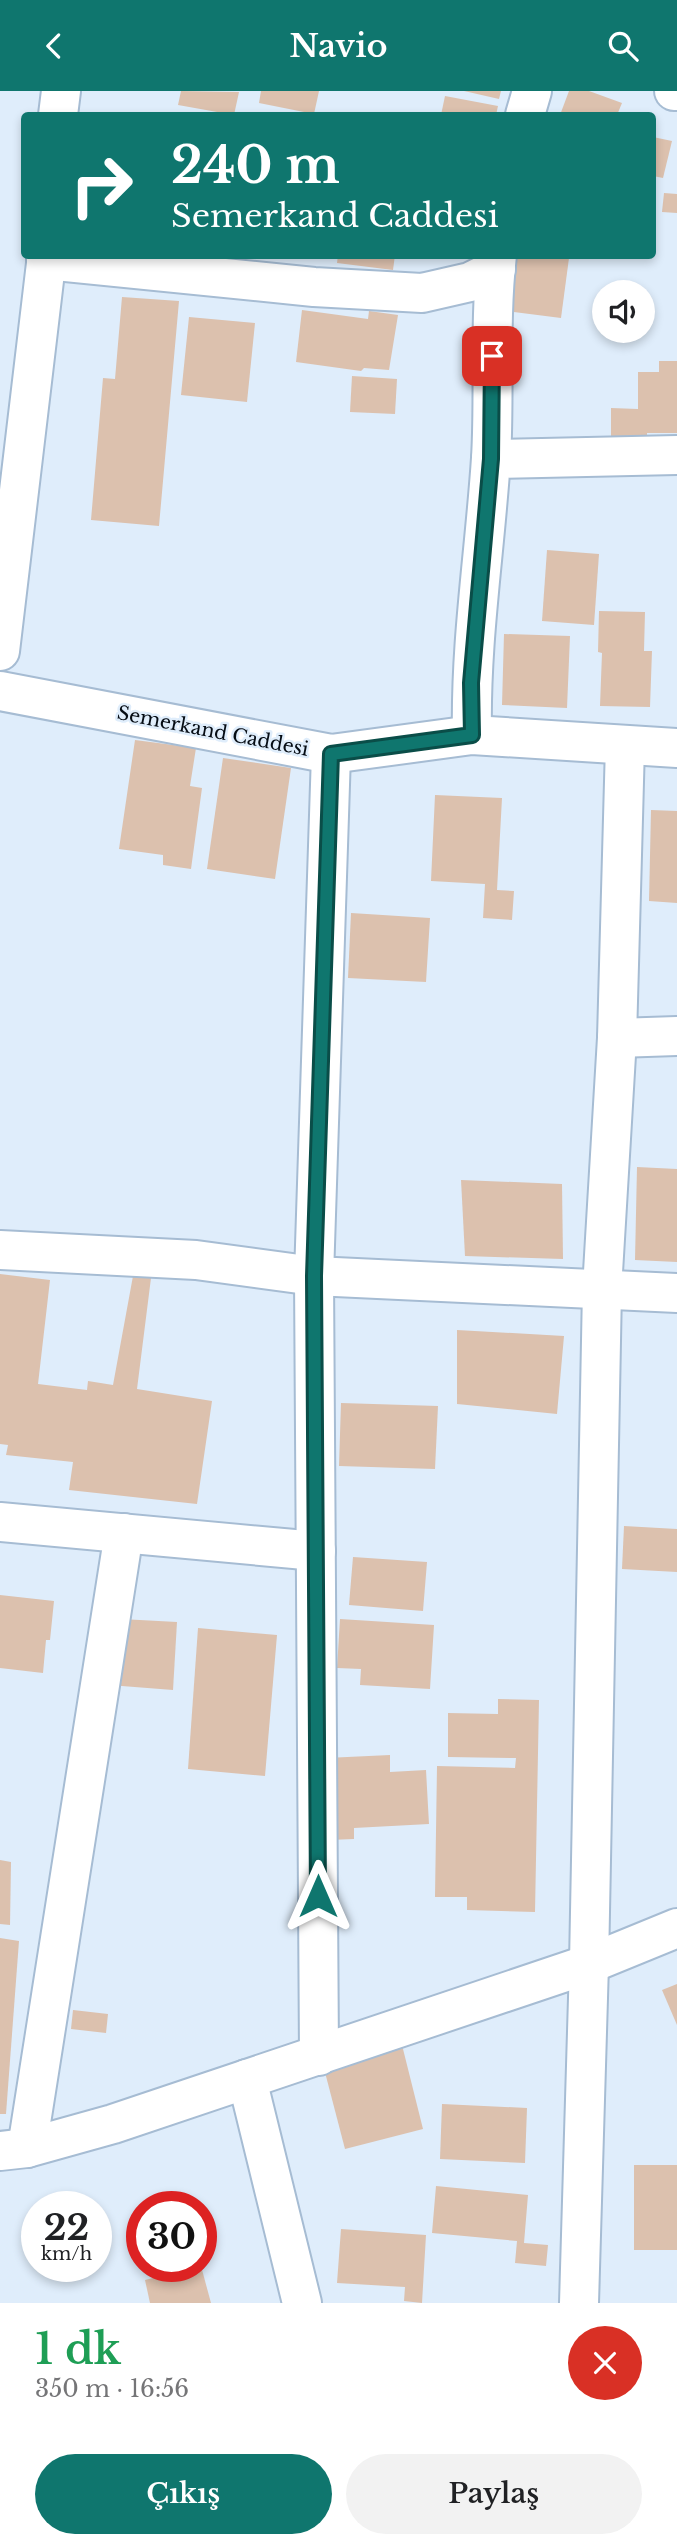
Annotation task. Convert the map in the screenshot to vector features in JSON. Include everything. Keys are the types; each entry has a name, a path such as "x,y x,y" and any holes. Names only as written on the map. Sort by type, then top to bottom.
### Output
{"street":[{"path":"526,112 532,91"},
{"path":"0,652 46,259"},
{"path":"55,259 314,287 422,293 470,282 497,262"},
{"path":"472,735 471,683 491,459 493,301 497,262"},
{"path":"491,459 677,455"},
{"name":"Semerkand Caddesi","path":"0,691 331,754 472,735 677,748"},
{"path":"579,2303 589,1965 602,1289 617,1038 625,745"},
{"path":"319,2056 314,1276 331,754"},
{"path":"617,1038 677,1037"},
{"path":"0,1250 196,1260 314,1276 677,1293"},
{"path":"0,1522 316,1552"},
{"path":"124,1533 14,2150 113,2124 319,2056 589,1965 677,1928"},
{"path":"247,2079 302,2303"}],"building":[{"path":"181,91 239,92 235,112 217,112 178,105"},
{"path":"261,91 319,91 314,112 259,103"},
{"path":"464,91 501,91 499,99"},
{"path":"569,91 589,91 622,103 618,112 561,112"},
{"path":"445,96 498,106 497,112 442,112"},
{"path":"656,138 672,141 663,178 656,177"},
{"path":"664,193 677,194 677,213 662,212"},
{"path":"338,259 394,259 393,270 337,263"},
{"path":"512,259 569,259 561,318 506,311"},
{"path":"122,297 179,301 159,526 91,520 103,378 115,379"},
{"path":"302,310 368,319 369,311 398,315 389,370 364,368 361,371 296,362"},
{"path":"189,317 255,323 247,402 181,395"},
{"path":"659,361 677,361 677,433 647,433 647,445 611,445 611,408 638,409 638,372 659,372"},
{"path":"352,376 397,379 395,414 350,412"},
{"path":"547,550 599,554 594,625 542,621"},
{"path":"599,611 645,612 644,651 652,651 650,707 600,706 602,653 598,652"},
{"path":"504,634 570,636 567,708 502,705"},
{"path":"135,740 196,748 190,786 202,788 191,869 163,865 163,855 119,849"},
{"path":"223,758 291,768 275,879 207,869"},
{"path":"435,795 502,798 497,890 514,891 512,920 483,918 485,884 431,881"},
{"path":"651,810 677,811 677,903 649,901"},
{"path":"351,913 430,918 426,982 348,978"},
{"path":"637,1167 677,1169 677,1262 635,1260"},
{"path":"461,1180 562,1184 563,1259 465,1256"},
{"path":"0,1274 50,1280 38,1384 87,1390 88,1381 113,1385 133,1276 151,1278 137,1389 212,1401 197,1504 69,1490 73,1462 6,1455 8,1445 0,1444"},
{"path":"457,1330 564,1336 557,1414 457,1404"},
{"path":"341,1403 438,1406 435,1469 339,1466"},
{"path":"624,1526 677,1529 677,1572 622,1569"},
{"path":"353,1557 427,1562 423,1611 349,1605"},
{"path":"0,1595 54,1601 43,1673 0,1668"},
{"path":"121,1619 177,1622 173,1690 109,1685"},
{"path":"340,1619 434,1625 430,1689 360,1685 361,1669 337,1668"},
{"path":"198,1628 277,1635 265,1776 188,1769"},
{"path":"498,1699 539,1700 535,1912 467,1910 467,1897 435,1897 437,1766 515,1768 516,1758 448,1757 448,1713 498,1714"},
{"path":"390,1755 390,1772 426,1770 429,1824 354,1828 354,1839 329,1840 326,1758"},
{"path":"0,1860 11,1862 10,1925 0,1924"},
{"path":"0,1938 19,1941 6,2114 0,2114"},
{"path":"677,1984 677,2025 662,1990"},
{"path":"73,2010 108,2014 106,2033 71,2029"},
{"path":"400,2037 423,2129 345,2149 321,2057"},
{"path":"442,2104 527,2108 525,2163 440,2159"},
{"path":"634,2165 677,2165 677,2250 634,2250"},
{"path":"436,2186 528,2195 524,2243 548,2245 546,2266 515,2263 517,2241 432,2233"},
{"path":"341,2229 426,2235 422,2303 404,2301 405,2287 337,2283"},
{"path":"145,2282 205,2282 211,2303 150,2303"}],"route":[{"path":"318,1896 314,1276 331,754 472,735 471,683 491,459 492,356"}]}
